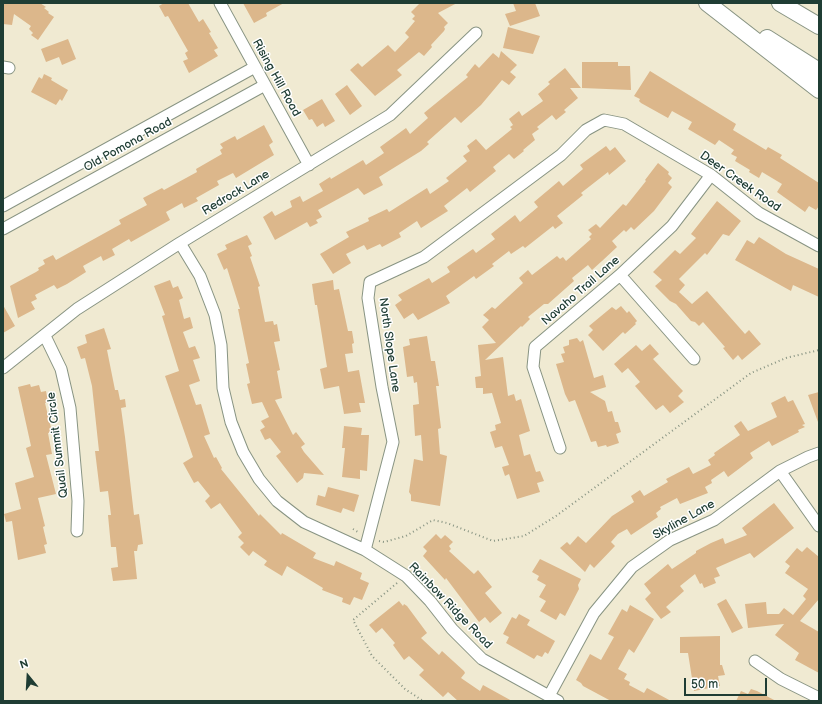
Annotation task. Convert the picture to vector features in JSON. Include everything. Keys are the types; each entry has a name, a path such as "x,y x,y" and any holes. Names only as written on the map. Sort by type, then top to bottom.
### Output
{"highway":[{"path":"707,3 819,90"},
{"path":"711,3 819,71"},
{"path":"780,3 819,26"},
{"path":"791,3 819,18"}],"street":[{"name":"Rising Hill Road","path":"220,3 309,165"},
{"name":"Redrock Lane","path":"3,368 77,309 180,243 390,115 476,33"},
{"name":"Old Pomona Road","path":"3,206 255,67"},
{"name":"Old Pomona Road","path":"3,228 265,85"},
{"name":"Deer Creek Road","path":"604,120 624,124 711,175 759,213 819,246"},
{"name":"North Slope Lane","path":"365,550 393,442 382,387 368,298 370,282 424,257 561,155 586,130 604,120"},
{"name":"Navaho Trail Lane","path":"560,448 533,368 535,347 620,275 672,226 711,175"},
{"name":"Rainbow Ridge Road","path":"180,243 200,276 215,316 221,345 223,388 231,422 243,452 255,472 277,501 304,522 365,550 406,576 430,601 452,629 482,660 554,698"},
{"path":"620,275 694,359"},
{"name":"Quail Summit Circle","path":"45,336 61,369 70,408 78,501 77,531"},
{"name":"Skyline Lane","path":"554,698 594,613 632,567 670,540 714,520 780,471 808,456 819,453"},
{"path":"780,471 819,526"},
{"path":"755,661 782,679 819,698"}],"path":[{"path":"353,529 368,538 384,542 406,536 433,520 447,523 493,541 524,536 556,516 703,410 751,373 786,358 819,350"},
{"path":"406,576 353,620 372,656 405,689 423,701"}],"building":[{"path":"4,3 40,3 46,7 44,8 49,12 48,13 54,17 38,40 31,35 33,33 29,29 31,26 14,14 12,25 3,24"},
{"path":"164,3 188,3 199,22 203,19 211,32 209,33 218,48 214,50 218,56 189,73 183,61 188,59 185,53 188,51 168,16 165,17 159,6"},
{"path":"243,3 284,3 266,13 267,16 254,23"},
{"path":"420,3 457,3 438,13 448,23 444,27 444,31 431,45 432,47 424,56 419,52 397,70 402,75 375,96 350,70 358,63 362,67 388,45 395,52 409,37 405,33 415,21 412,19 415,16 411,12"},
{"path":"513,3 535,3 540,16 510,26 505,14 516,11"},
{"path":"508,27 540,36 533,54 503,48"},
{"path":"68,39 76,59 62,65 59,57 46,62 41,49"},
{"path":"501,51 517,65 510,72 516,77 509,85 502,80 481,105 461,123 455,117 427,142 429,144 421,151 379,177 383,185 364,195 358,188 318,210 322,217 316,220 318,223 310,227 307,222 275,240 263,217 272,211 275,216 292,207 290,201 300,196 303,202 323,191 319,184 330,177 331,179 363,160 366,165 384,153 380,147 406,128 410,134 428,118 424,113 468,77 466,75 475,64 479,68 493,53 499,58"},
{"path":"582,62 618,62 618,66 630,66 631,90 582,88"},
{"path":"565,68 581,88 570,88 578,98 564,110 566,112 556,120 552,115 537,127 539,129 532,134 535,140 523,150 524,151 514,159 509,154 493,167 496,171 470,192 467,188 444,206 448,211 421,228 417,221 399,233 401,237 382,247 380,244 367,250 364,245 346,254 351,263 333,274 320,254 349,237 346,232 369,221 368,218 387,209 389,212 427,188 430,194 449,181 446,178 467,161 463,156 470,151 467,146 476,139 486,150 512,129 510,127 513,125 509,119 519,111 522,116 543,101 538,94 550,84 548,82"},
{"path":"650,71 736,124 733,130 766,150 768,147 782,155 780,158 819,183 819,206 816,210 809,206 805,212 777,192 782,184 762,172 759,178 749,172 750,170 735,161 737,157 731,154 734,150 719,140 715,145 688,129 692,122 672,111 668,118 641,103 639,101 640,99 634,96"},
{"path":"44,74 68,90 62,101 60,99 56,105 31,92 39,77 42,79"},
{"path":"347,85 362,106 350,115 335,94"},
{"path":"322,99 335,121 325,127 323,123 317,127 312,119 309,120 303,110"},
{"path":"264,125 273,142 269,145 274,155 236,178 233,173 217,181 219,185 196,198 198,201 184,208 182,203 166,212 170,220 131,242 129,239 112,249 115,255 103,261 101,256 83,266 86,272 67,284 57,289 54,285 35,295 37,299 31,302 35,309 18,318 10,286 39,270 38,268 45,264 43,260 53,255 56,260 121,224 119,220 147,205 143,198 162,188 164,190 197,172 196,169 222,154 220,150 223,148 220,144 235,136 237,140"},
{"path":"606,146 610,151 615,147 626,161 609,175 608,172 581,193 583,195 557,216 563,223 555,229 553,226 525,248 523,246 511,254 509,251 492,264 494,266 476,279 474,276 446,296 450,303 418,320 413,313 404,319 395,305 402,300 398,295 429,278 432,283 450,272 447,267 473,249 476,253 495,239 491,234 515,215 520,222 538,207 534,202 559,181 563,186 583,169 580,165"},
{"path":"658,163 669,172 668,174 672,178 668,183 672,187 654,211 634,230 631,227 626,232 624,230 612,241 617,247 592,270 588,265 572,278 574,281 548,304 544,304 528,317 530,319 522,327 521,326 485,360 503,357 508,396 514,394 516,401 521,399 530,431 519,435 524,456 530,454 536,472 540,471 544,481 537,483 540,492 517,499 509,474 505,476 502,467 509,465 502,446 495,448 490,432 496,430 495,425 501,423 492,393 483,394 483,388 476,388 475,377 481,376 478,345 496,343 482,327 489,320 483,315 492,307 495,309 523,283 519,278 528,270 532,275 557,256 560,259 563,257 566,261 591,239 589,237 592,234 588,230 596,224 600,228 623,204 626,206"},
{"path":"717,201 741,221 729,236 723,234 707,255 705,253 679,279 685,285 679,292 692,304 707,291 745,334 749,330 761,344 742,360 738,355 733,360 723,348 725,347 703,322 699,326 695,322 691,321 676,304 670,301 655,286 662,280 653,272 675,250 680,254 696,238 691,234"},
{"path":"247,235 252,244 248,246 252,256 250,257 260,286 258,287 265,322 273,321 274,325 277,324 280,341 274,342 280,370 277,371 282,398 275,400 293,435 296,432 305,444 301,447 304,452 324,475 304,473 303,478 297,483 276,456 281,452 270,438 265,440 260,430 265,427 261,421 269,417 262,402 252,404 247,384 250,383 246,364 249,363 238,309 240,309 227,268 224,270 217,254 227,249 225,245"},
{"path":"759,237 786,254 819,269 819,297 793,285 791,291 735,260 747,240 754,244"},
{"path":"170,280 173,288 178,286 183,298 179,300 184,319 190,317 193,328 183,332 189,348 195,346 200,358 193,360 200,381 189,385 196,405 201,404 210,434 204,436 214,458 216,457 222,468 221,469 259,516 260,514 281,535 282,533 316,553 313,558 334,566 336,561 362,573 360,579 369,583 362,600 354,597 350,605 342,602 343,598 322,590 323,588 287,566 282,576 264,565 267,561 253,551 249,556 240,547 244,543 238,537 242,533 220,503 211,509 205,501 210,496 198,481 194,483 183,463 193,457 165,376 179,371 162,316 165,315 154,286"},
{"path":"333,280 334,290 339,289 348,331 352,331 354,343 352,344 353,353 345,354 348,372 359,370 365,403 359,403 361,412 344,414 339,386 324,389 320,369 327,367 312,284"},
{"path":"3,305 15,326 3,333"},
{"path":"621,306 627,313 629,311 637,321 635,323 636,324 625,334 623,332 603,351 588,335 593,330 589,326 612,307 616,310"},
{"path":"104,328 111,349 107,350 115,390 118,390 120,400 125,399 126,407 121,408 134,515 139,514 143,544 138,545 137,551 134,551 137,579 113,581 111,568 118,567 116,547 111,547 108,515 111,515 108,491 100,492 95,451 99,451 92,386 85,358 81,359 77,347 87,343 85,335"},
{"path":"427,336 431,361 435,361 439,386 436,386 441,428 438,429 440,454 447,456 440,506 411,501 411,495 409,492 414,459 423,461 421,435 415,436 413,405 419,404 417,382 414,383 413,376 407,377 403,347 410,345 409,339"},
{"path":"577,338 580,342 583,340 594,378 603,375 606,387 590,392 605,401 608,412 612,411 615,422 618,422 621,432 616,434 619,443 607,447 606,445 598,447 596,441 591,442 575,400 569,402 565,394 556,364 564,362 561,354 565,353 563,347 569,345 569,340"},
{"path":"650,344 659,354 653,359 683,391 678,396 684,402 670,413 663,405 656,410 635,386 640,382 628,368 622,373 614,364 636,345 642,351"},
{"path":"30,384 31,387 39,385 41,392 46,391 48,402 45,403 52,432 48,433 52,454 46,455 56,494 38,498 45,526 43,527 47,544 44,545 46,553 18,560 12,521 6,522 4,514 21,509 15,483 34,477 26,448 31,446 18,387"},
{"path":"819,392 819,422 818,422 808,395"},
{"path":"785,396 788,402 793,400 805,424 802,425 805,427 798,430 799,432 772,446 769,441 750,453 753,458 728,477 724,471 711,480 712,483 705,487 708,493 680,504 677,498 660,507 661,509 656,513 658,517 631,535 627,529 618,534 611,542 615,546 594,568 590,564 585,572 560,548 567,542 570,545 578,536 586,543 612,516 634,502 631,496 640,490 644,496 668,482 666,479 689,467 693,474 711,465 708,460 715,455 714,453 740,435 734,426 741,421 748,431 777,417 771,403"},
{"path":"344,426 362,428 361,435 369,435 367,471 360,470 360,479 342,477 345,448 342,448"},
{"path":"328,487 359,495 354,512 343,508 341,513 316,505 318,495 325,497"},
{"path":"774,503 794,528 754,558 750,553 716,568 720,576 714,578 716,583 704,588 702,583 700,584 695,574 680,586 684,591 666,607 671,612 661,619 645,599 651,593 644,584 668,564 672,569 696,553 696,551 711,543 723,538 725,544 747,535 742,528"},
{"path":"436,534 441,539 445,535 453,542 449,546 451,549 449,551 474,574 478,570 492,587 485,593 502,613 490,623 485,617 479,622 446,578 445,580 423,556 427,551 423,547"},
{"path":"807,547 819,557 819,599 800,621 819,632 819,673 795,660 799,653 775,635 784,624 748,628 745,604 766,602 767,614 779,614 784,608 793,615 806,599 803,596 808,589 785,573 790,566 785,562 797,548 802,552"},
{"path":"540,559 581,579 578,585 579,589 565,616 560,613 556,620 540,611 546,601 539,597 546,585 537,580 539,576 532,572"},
{"path":"726,599 743,628 732,633 717,604"},
{"path":"399,601 403,606 404,604 407,606 427,633 421,638 439,655 442,651 464,671 465,673 461,678 480,691 483,685 512,701 458,701 448,692 443,697 419,675 424,670 409,656 404,660 393,645 395,643 382,628 376,633 369,625"},
{"path":"630,605 654,619 634,653 629,649 618,669 627,674 624,679 630,682 629,685 644,693 647,688 671,701 611,701 583,686 576,680 590,654 601,660 614,637 608,634 622,609 627,612"},
{"path":"519,614 530,620 527,625 555,641 548,654 545,652 542,657 537,655 534,659 506,643 509,637 503,634 512,617 516,619"},
{"path":"720,636 720,665 722,665 725,675 718,676 720,686 694,691 688,653 680,653 680,637"},
{"path":"751,689 776,701 736,701 741,691 748,694"}]}
